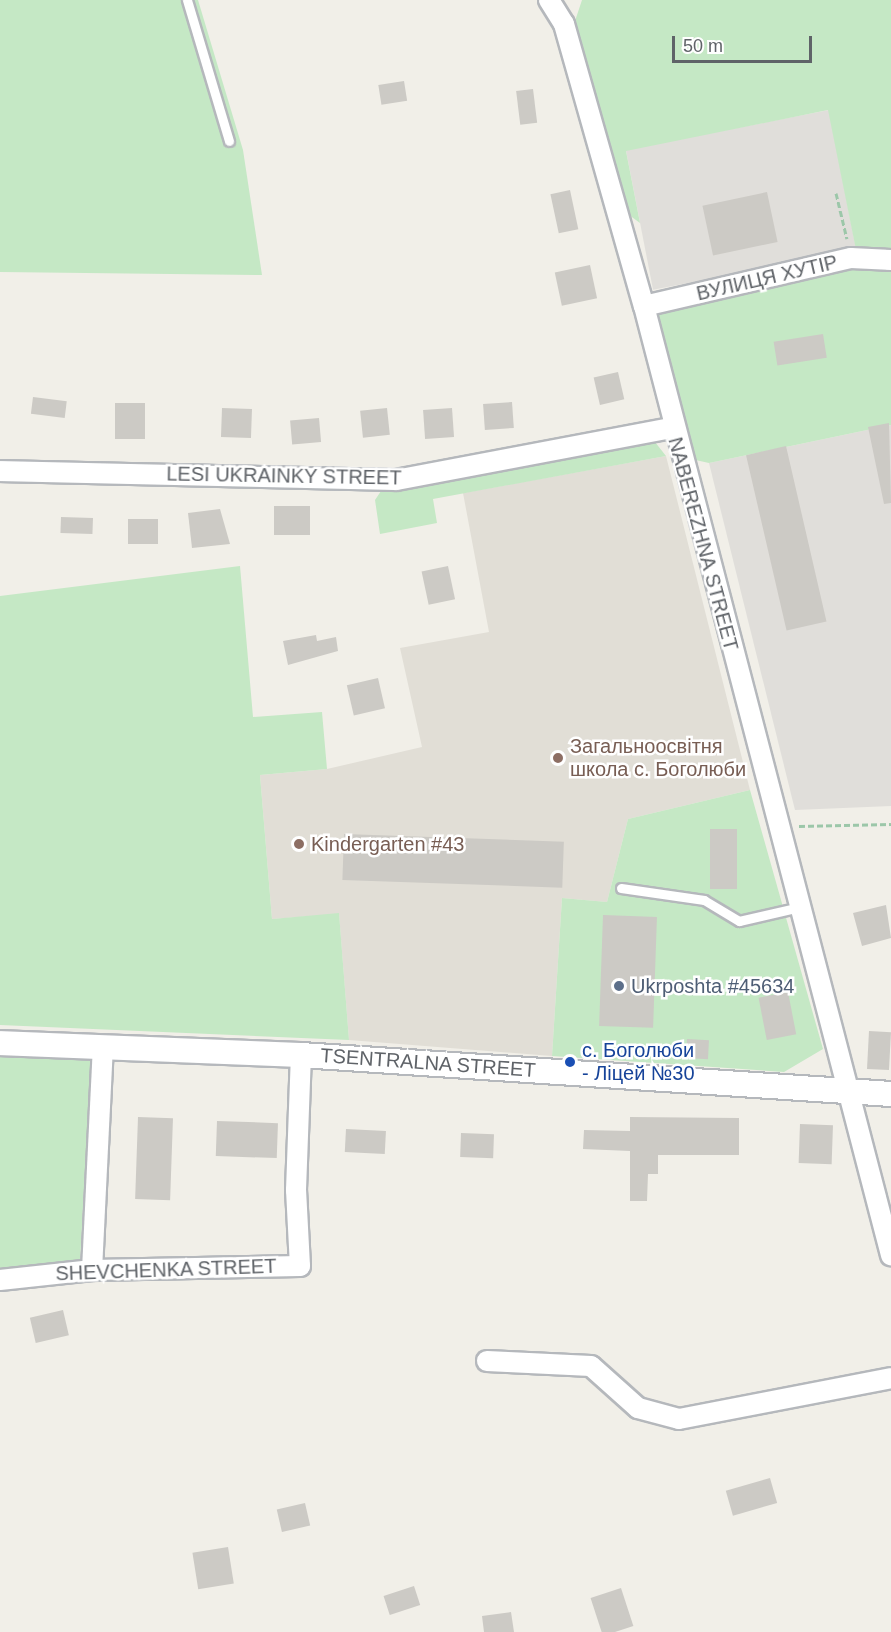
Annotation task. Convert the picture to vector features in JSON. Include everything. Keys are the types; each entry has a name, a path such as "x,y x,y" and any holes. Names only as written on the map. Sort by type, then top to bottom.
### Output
{"street":[{"name":"NABEREZHNA STREET","path":"549,0 564,24 644,306 671,428 779,826 844,1092"},
{"name":"ВУЛИЦЯ ХУТІР","path":"644,306 851,258 891,260"},
{"name":"LESI UKRAINKY STREET","path":"0,471 396,480 671,428"},
{"name":"TSENTRALNA STREET","path":"0,1042 301,1055 891,1094"},
{"path":"92,1270 103,1047"},
{"name":"SHEVCHENKA STREET","path":"0,1280 92,1270 300,1266 296,1190 301,1055"},
{"path":"844,1092 891,1255"},
{"path":"487,1362 591,1366 638,1408 679,1419 891,1378"}],"lane":[{"path":"187,0 229,141"},
{"path":"621,888 704,900 739,921 800,907"}],"path":[{"path":"836,193 851,258"},
{"path":"779,826 891,824"}],"shaded area":[{"path":"829,110 856,250 653,290 626,149"},
{"path":"891,425 891,806 795,810 709,463"},
{"name":"Загальноосвітня школа с. Боголюби","path":"666,456 750,790 628,819 607,902 562,898 552,1056 349,1040 339,914 272,919 260,775 327,769 422,747 400,648 489,632 463,493"}],"green space":[{"path":"0,0 198,0 243,150 262,275 0,272"},
{"path":"582,0 891,0 891,253 856,250 828,110 626,151 640,223 625,212 573,27"},
{"path":"852,266 891,268 891,425 709,463 691,459 656,311"},
{"path":"655,442 666,456 433,499 437,523 380,534 375,500 381,491"},
{"path":"240,566 253,717 322,712 327,769 260,775 272,919 339,913 349,1040 0,1025 0,596"},
{"path":"750,790 823,1049 784,1072 552,1056 562,898 607,902 628,819"},
{"path":"0,1054 91,1058 80,1263 0,1272"}],"building":[{"path":"404,81 407,101 381,105 378,85"},
{"path":"533,89 537,123 520,125 516,91"},
{"path":"570,190 578,229 559,233 550,194"},
{"path":"767,192 778,242 713,256 702,206"},
{"path":"590,265 597,298 562,306 555,272"},
{"path":"823,334 827,358 777,366 774,342"},
{"path":"618,372 624,399 600,405 594,378"},
{"path":"33,397 67,401 65,418 31,414"},
{"path":"512,402 514,428 485,430 483,404"},
{"path":"115,403 145,403 145,439 115,439"},
{"path":"222,408 252,409 251,438 221,437"},
{"path":"387,408 390,435 363,438 360,411"},
{"path":"452,408 454,437 425,439 423,410"},
{"path":"319,418 321,442 292,444 290,421"},
{"path":"889,423 891,503 884,504 868,427"},
{"path":"786,446 826,621 787,631 746,455"},
{"path":"274,506 310,506 310,535 274,535"},
{"path":"220,509 230,544 192,548 188,513"},
{"path":"61,517 93,518 92,534 60,533"},
{"path":"128,519 158,519 158,544 128,544"},
{"path":"448,566 455,599 429,605 422,572"},
{"path":"316,635 317,641 336,637 338,651 288,665 283,641"},
{"path":"378,678 385,708 354,715 347,685"},
{"path":"710,829 737,829 737,889 710,889"},
{"path":"344,834 564,842 562,888 342,880"},
{"path":"886,905 891,938 862,946 853,913"},
{"path":"603,915 657,917 653,1028 599,1026"},
{"path":"788,992 796,1034 767,1040 759,998"},
{"path":"869,1031 891,1032 889,1070 867,1069"},
{"path":"687,1039 709,1040 708,1059 686,1058"},
{"path":"138,1117 173,1118 170,1200 135,1199"},
{"path":"630,1117 739,1118 739,1155 658,1155 658,1174 648,1174 647,1201 630,1201 630,1151 583,1149 584,1130 630,1131"},
{"path":"217,1121 278,1123 277,1158 216,1156"},
{"path":"800,1124 833,1125 832,1164 799,1163"},
{"path":"346,1129 386,1131 385,1154 345,1152"},
{"path":"461,1133 494,1134 493,1158 460,1157"},
{"path":"63,1310 69,1335 36,1343 30,1318"},
{"path":"770,1478 777,1503 733,1516 726,1491"},
{"path":"305,1503 310,1525 282,1532 277,1510"},
{"path":"228,1547 234,1584 198,1589 192,1553"},
{"path":"414,1586 420,1605 390,1615 384,1596"},
{"path":"621,1588 633,1626 615,1632 602,1632 591,1598"},
{"path":"511,1612 514,1632 484,1632 482,1616"}],"place":[{"name":"Загальноосвітня школа с. Боголюби","path":"558,758"},
{"name":"Kindergarten #43","path":"299,844"},
{"name":"Ukrposhta #45634","path":"619,986"},
{"name":"с. Боголюби - Ліцей №30","path":"570,1062"}]}
